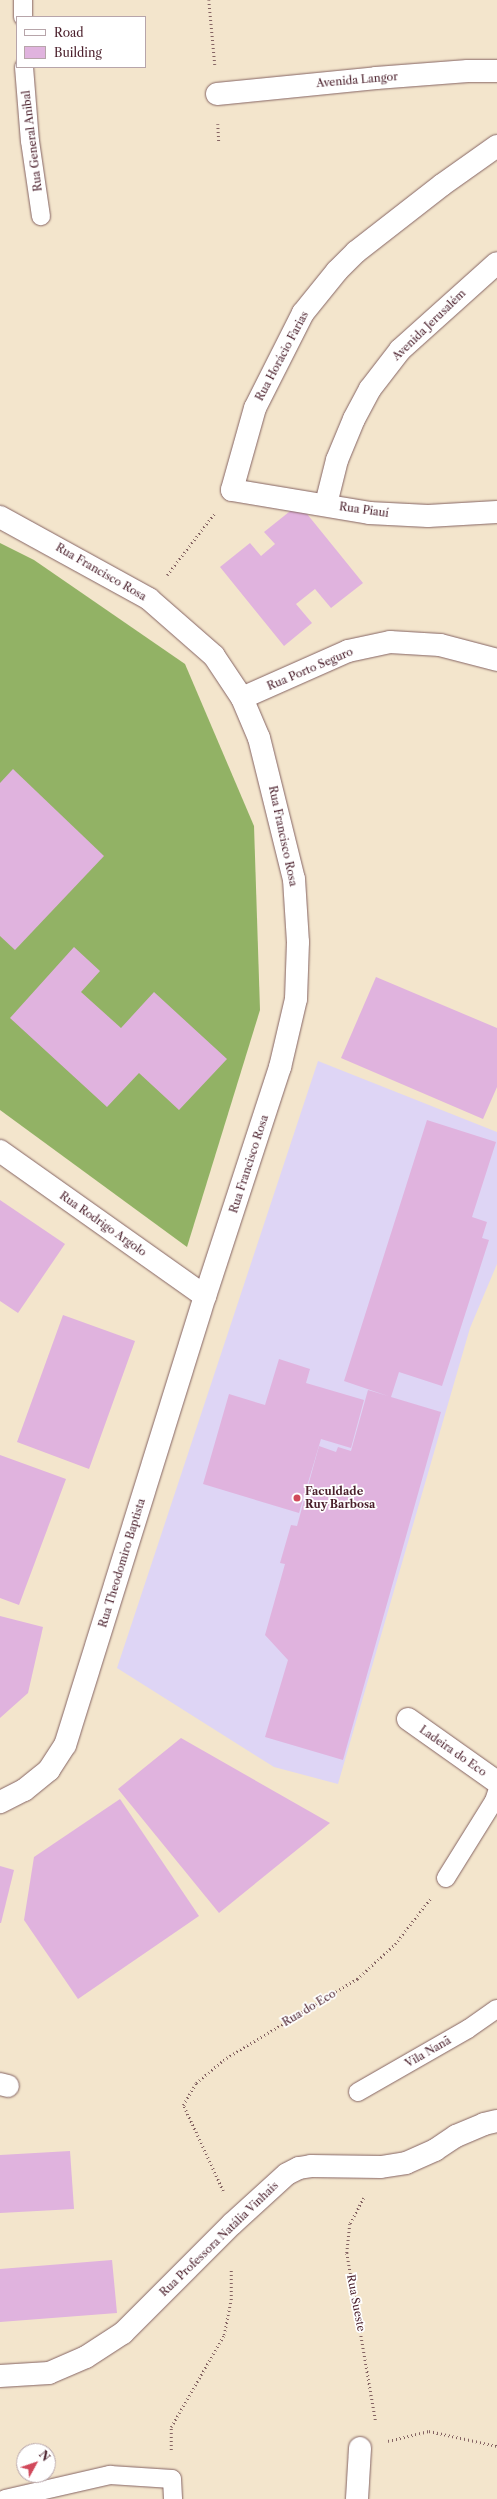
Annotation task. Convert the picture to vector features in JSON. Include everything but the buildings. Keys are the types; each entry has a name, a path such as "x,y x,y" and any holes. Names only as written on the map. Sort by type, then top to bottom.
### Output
{"street":[{"name":"Avenida Langor","path":"217,94 376,78 468,71 497,71"},
{"name":"Rua Horácio Farias","path":"232,490 255,408 303,313 337,271 356,252 442,185 497,146"},
{"name":"Avenida Jerusalém","path":"326,504 337,460 354,419 370,389 400,350 497,263"},
{"name":"Rua Piauí","path":"232,490 326,504 369,513 428,516 497,512"},
{"name":"Rua Francisco Rosa","path":"0,517 149,598 214,656 242,698 259,738 279,810 294,879 298,942 296,999 280,1067 205,1296"},
{"name":"Rua Porto Seguro","path":"242,698 348,651 390,642 440,645 497,660"},
{"name":"Rua Rodrigo Argolo","path":"0,1151 205,1296"},
{"name":"Rua Theodomiro Baptista","path":"0,1802 24,1790 49,1770 65,1745 205,1296"},
{"name":"Ladeira do Eco","path":"408,1719 497,1782"},
{"name":"Rua Professora Natália Vinhais","path":"0,2376 49,2373 86,2357 123,2333 276,2182 299,2168 370,2166 406,2163 435,2150 456,2136 484,2124 497,2121"},
{"path":"357,2499 370,2445"}],"lane":[{"path":"23,0 23,16"},
{"name":"Rua General Anibal","path":"24,68 30,141 42,216"},
{"path":"446,1878 494,1802 497,1792"},
{"name":"Vila Nanã","path":"358,2092 468,2029 497,2009"},
{"path":"5,2499 110,2475 172,2479 173,2499"}],"path":[{"path":"149,598 232,490"},
{"name":"Rua do Eco","path":"232,2224 229,2203 183,2105 196,2083 223,2060 357,1979 395,1944 446,1878"},
{"name":"Rua Sueste","path":"370,2166 366,2190 350,2224 347,2253 370,2445"},
{"path":"172,2479 171,2427 224,2335 231,2300 232,2224"},
{"path":"370,2445 429,2431 497,2446"}],"shaded area":[{"name":"Faculdade Ruy Barbosa","path":"318,1061 497,1132 497,1264 470,1328 338,1784 274,1767 117,1668"}],"green space":[{"path":"0,543 34,560 185,664 254,826 260,1010 187,1247 0,1110"}],"place":[{"name":"Faculdade Ruy Barbosa","path":"297,1498"}]}
